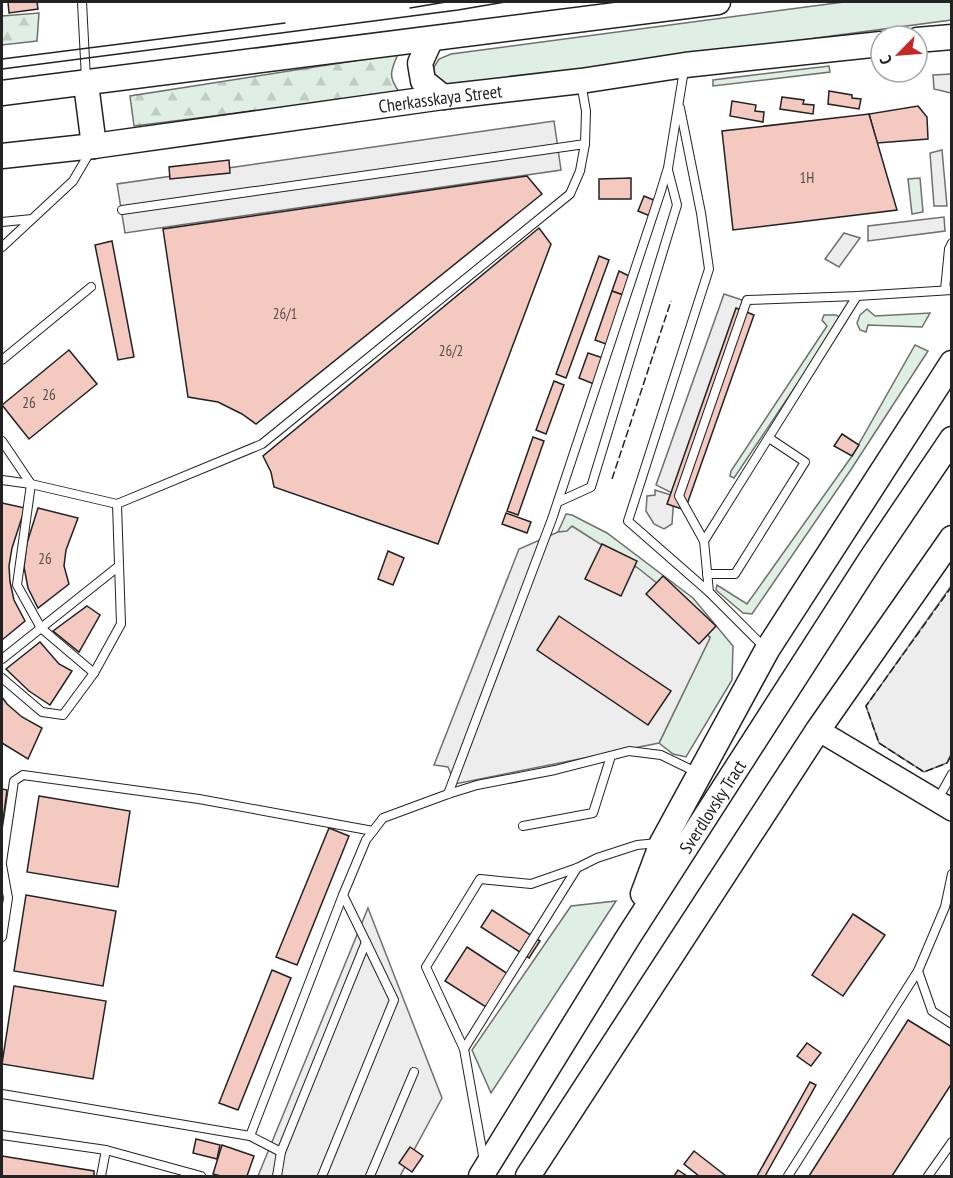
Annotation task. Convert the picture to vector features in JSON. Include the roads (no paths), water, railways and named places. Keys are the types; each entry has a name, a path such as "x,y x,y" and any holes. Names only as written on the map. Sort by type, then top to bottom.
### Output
{"main road":[{"path":"5,94 718,2"},
{"path":"929,39 951,37"},
{"path":"431,39 420,63 423,81 443,97"},
{"name":"Cherkasskaya Street","path":"2,156 94,146 685,65 869,45"},
{"path":"86,84 94,146"},
{"path":"627,939 662,843 767,650 951,363"},
{"name":"Sverdlovsky Tract","path":"483,1173 627,939 871,559 951,439"},
{"path":"528,1176 818,730 951,538"}],"street":[{"path":"818,730 944,805"}],"lane":[{"path":"82,2 86,84"},
{"path":"448,794 558,502 668,168 685,65"},
{"path":"2,480 31,484 117,504 262,444 570,194 580,171 585,144 586,111 581,81"},
{"path":"679,104 701,213 709,269 628,521 709,592 767,650"},
{"path":"122,210 585,144"},
{"path":"2,247 73,181 94,146"},
{"path":"558,502 591,487 677,205 668,168"},
{"path":"2,222 32,219"},
{"path":"709,592 704,541 679,496 747,300 857,297 948,290 951,243"},
{"path":"2,360 90,286"},
{"path":"704,541 857,297"},
{"path":"707,574 735,574 805,462 769,438"},
{"path":"2,441 31,484 18,585 41,628 94,673"},
{"path":"2,678 42,712 63,715 94,673 121,624 117,504"},
{"path":"2,659 119,566"},
{"path":"250,1136 366,840 383,818 477,785 555,770 629,751 661,755 700,774"},
{"path":"524,826 593,813 610,756"},
{"path":"944,805 951,774"},
{"path":"2,937 9,898 2,867 14,781 23,775 199,799 373,831"},
{"path":"483,1173 464,1049 426,968 480,879 531,884 577,868 597,858 637,846 662,843"},
{"path":"464,1049 577,868"},
{"path":"788,1176 918,970 948,909 951,874"},
{"path":"322,1176 394,1000 344,895"},
{"path":"277,1176 281,1152 366,942"},
{"path":"918,970 932,1011 951,1024"},
{"path":"370,1176 414,1072"},
{"path":"2,1094 250,1136 281,1152"},
{"path":"2,1135 106,1150 201,1176"},
{"path":"928,1176 951,1142"},
{"path":"101,1176 106,1150"}],"tram line":[{"path":"410,8 446,2"},
{"path":"2,69 505,2"},
{"path":"2,59 285,23"}]}
